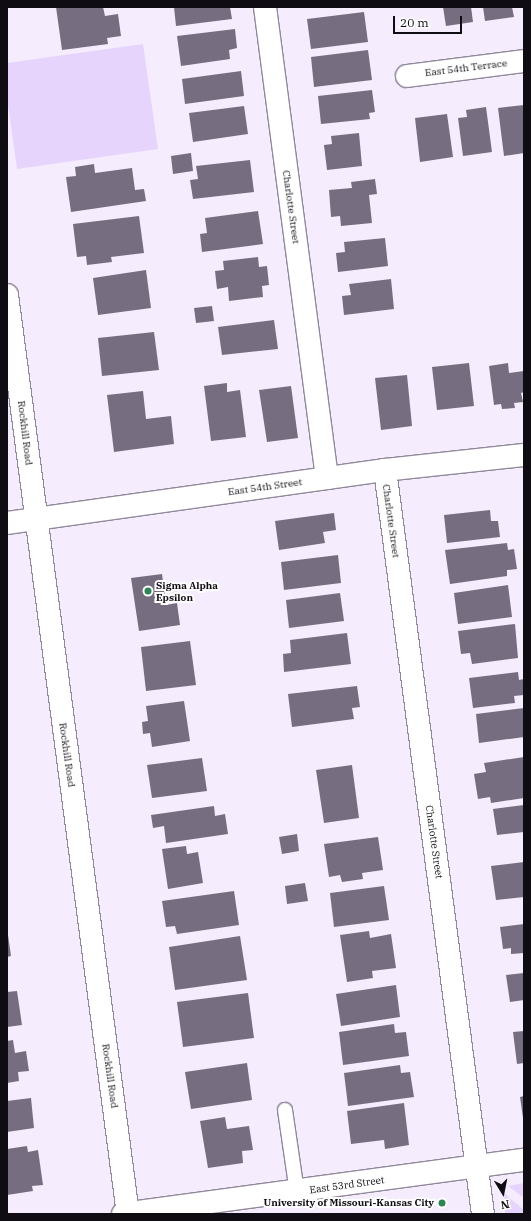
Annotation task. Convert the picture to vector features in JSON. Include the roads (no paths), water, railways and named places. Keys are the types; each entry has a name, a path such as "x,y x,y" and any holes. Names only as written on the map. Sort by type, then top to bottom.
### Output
{"street":[{"name":"Charlotte Street","path":"265,7 327,478"},
{"name":"East 54th Terrace","path":"407,76 524,61"},
{"name":"Rockhill Road","path":"7,295 128,1214"},
{"name":"East 54th Street","path":"7,523 385,470 524,455"},
{"name":"Charlotte Street","path":"385,470 483,1214"},
{"name":"East 53rd Street","path":"122,1214 297,1192 524,1160"}],"lane":[{"path":"285,1110 297,1192"}],"place":[{"name":"Sigma Alpha Epsilon","path":"148,591"},
{"name":"University of Missouri-Kansas City","path":"442,1203"}]}
